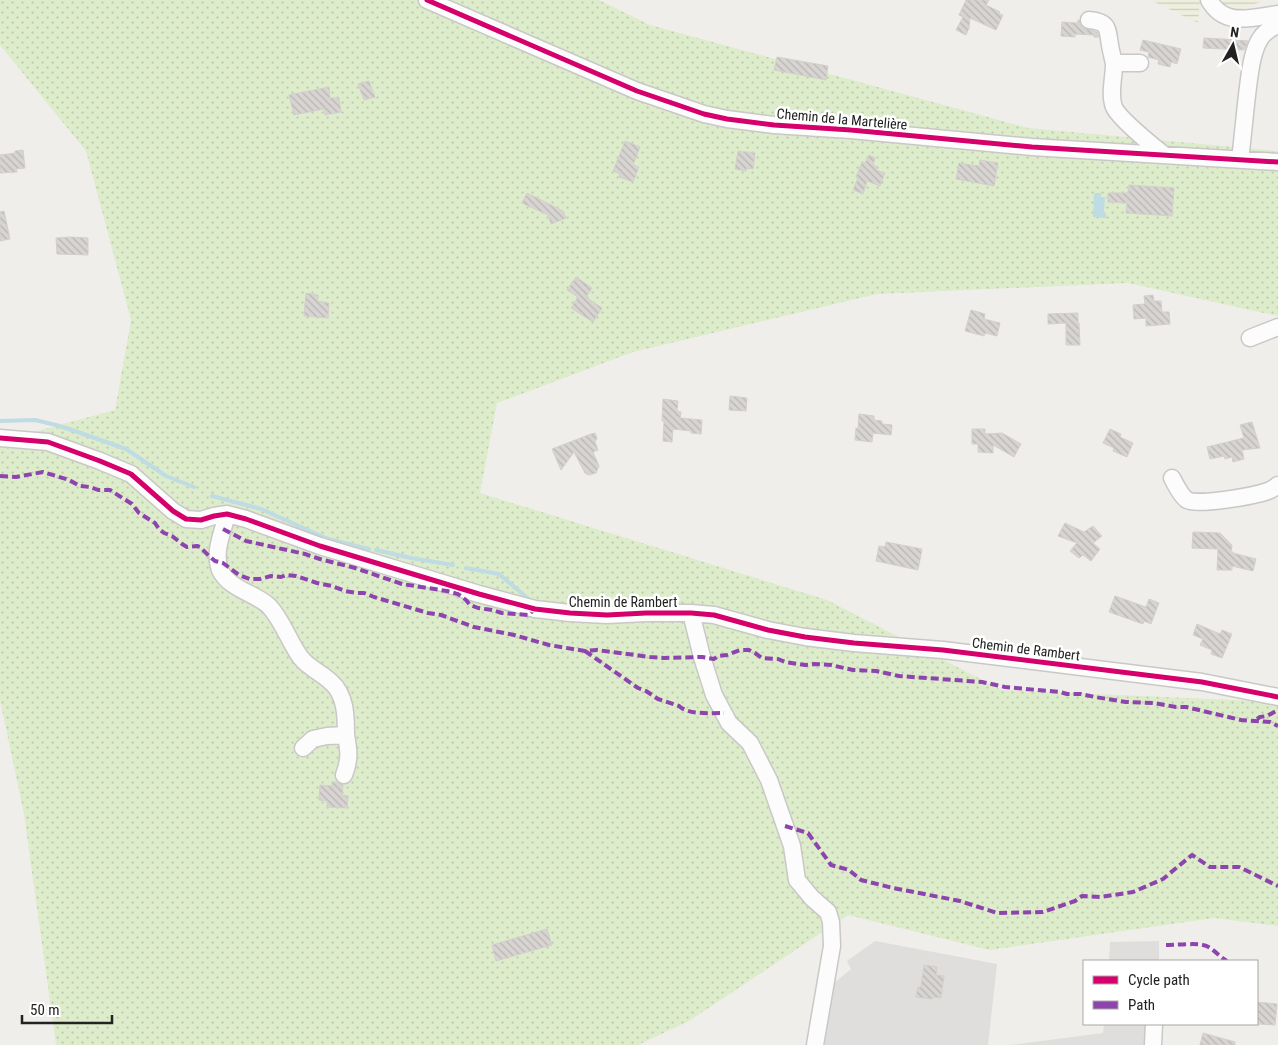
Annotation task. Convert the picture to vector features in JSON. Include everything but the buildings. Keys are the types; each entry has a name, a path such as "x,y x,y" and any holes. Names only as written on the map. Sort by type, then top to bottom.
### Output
{"street":[{"name":"Chemin de la Martelière","path":"426,0 637,91 704,114 726,119 774,125 851,130 1032,147 1278,162"},
{"path":"1209,0 1216,10 1229,17 1240,19 1278,14"},
{"path":"1089,20 1106,26 1109,32 1109,43 1114,63 1112,97 1114,107 1118,114 1164,155"},
{"path":"1240,160 1244,115 1254,58 1260,39 1278,24"},
{"path":"1114,63 1140,63"},
{"path":"1250,338 1278,328"},
{"name":"Chemin de Rambert","path":"0,438 48,442 131,474 173,511 186,519 201,520 226,514 246,519 320,546 535,609 607,615 646,613 714,615 768,630 805,637 943,650 1192,681 1278,697"},
{"path":"1172,478 1178,490 1186,499 1194,502 1232,499 1269,491 1278,485"},
{"path":"226,514 217,554 221,571 226,579 268,606 275,614 301,657 309,666 332,682 338,690 346,715 346,736 349,752 344,775"},
{"path":"691,613 714,695 729,723 750,743 769,780 792,846 797,880 812,898 828,912 831,922 832,946 815,1045"},
{"path":"303,748 312,739 327,736 346,736"},
{"path":"1153,1045 1154,1025"}],"shaded area":[{"path":"875,941 997,964 988,1045 823,1045 833,984 851,969 847,961"},
{"path":"1159,941 1159,960 1109,960 1110,942"},
{"path":"1104,1025 1148,1025 1147,1045 1010,1045 1103,1033"}],"green space":[{"path":"0,0 599,0 650,25 1028,128 1278,151 1278,316 1128,283 877,294 633,352 497,403 480,493 827,600 1002,690 1278,702 1278,926 1214,918 989,950 848,915 689,1021 638,1045 56,1045 24,814 0,700 0,441 115,410 131,320 86,151 0,45"},
{"path":"1150,0 1200,0 1198,23"},
{"path":"1217,0 1260,0 1260,2 1237,11 1220,5"}],"water":[{"path":"1094,193 1101,193 1101,197 1105,197 1104,212 1106,213 1106,218 1093,217"}],"waterway":[{"path":"0,421 35,420 72,430 126,449 166,476 194,487"},
{"path":"212,496 261,509 328,539 369,549"},
{"path":"376,550 453,565"},
{"path":"466,568 499,574 532,602"}],"marked path":[{"path":"0,476 16,477 43,472 69,480 80,486 98,490 110,490 132,504 139,513 155,523 164,533 172,536 187,547 200,547 215,561 223,563 239,575 250,579 286,575 296,576 345,591 364,593 428,613 441,615 474,627 514,635 549,645 585,651 597,650 664,658 702,657 714,659 718,656 740,650 749,650 762,658 778,659 805,665 831,665 899,676 982,682 1005,687 1081,694 1126,702 1186,707 1241,720 1270,722 1278,726"},
{"path":"223,529 246,541 305,554 402,584 458,594 470,605 478,608 502,613 528,615 535,609"},
{"path":"585,651 638,688 658,699 688,711 724,713"},
{"path":"1257,719 1278,710"},
{"path":"785,826 808,833 831,865 849,870 861,880 960,901 997,913 1043,912 1075,901 1082,896 1100,897 1133,892 1163,879 1192,855 1210,867 1239,867 1278,886"},
{"path":"1166,945 1203,945 1226,960"}],"cycle path":[{"path":"427,0 637,91 704,114 727,119 774,125 851,130 1032,147 1278,162"},
{"path":"0,438 48,442 131,474 173,511 186,519 201,520 227,514 320,546 535,609 607,615 646,613 714,615 768,630 805,637 943,650 1202,682 1278,697"}]}
